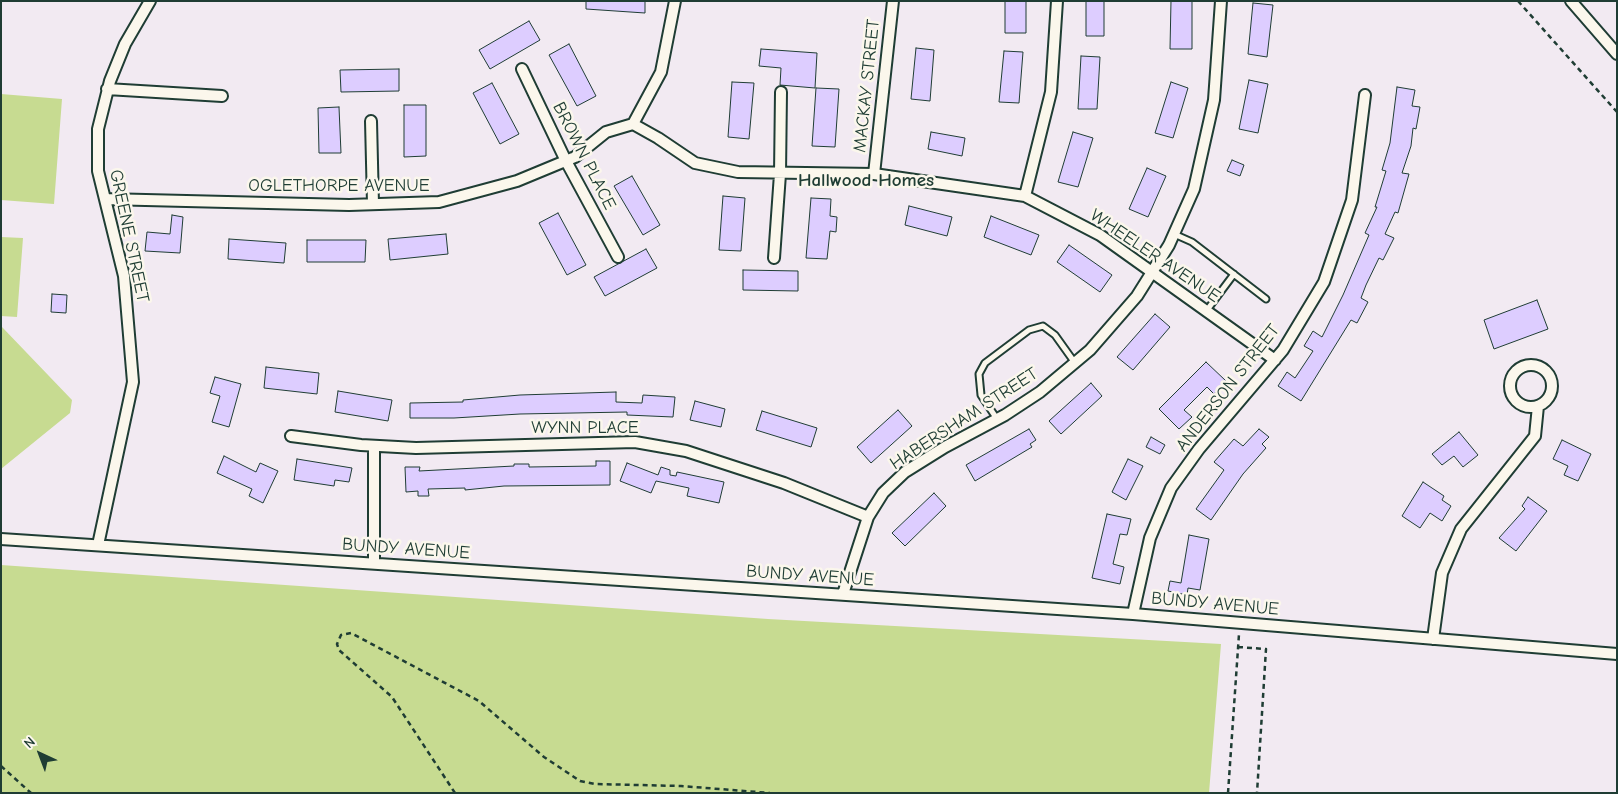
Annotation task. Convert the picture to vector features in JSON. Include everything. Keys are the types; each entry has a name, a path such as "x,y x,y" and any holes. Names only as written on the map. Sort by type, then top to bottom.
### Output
{"street":[{"name":"GREENE STREET","path":"98,545 133,382 124,276 98,172 98,129 107,90 125,44 150,1"},
{"path":"633,124 661,72 675,1"},
{"name":"MACKAY STREET","path":"874,174 893,1"},
{"path":"1025,196 1051,92 1057,1"},
{"name":"HABERSHAM STREET","path":"843,594 868,517 883,493 906,472 1040,392 1090,350 1137,296 1153,271 1174,234 1194,190 1214,100 1221,1"},
{"path":"1571,1 1617,54"},
{"name":"BROWN PLACE","path":"522,69 566,161 618,257"},
{"path":"107,90 222,96"},
{"path":"774,258 780,174 781,92"},
{"name":"ANDERSON STREET","path":"1133,614 1150,538 1171,488 1199,449 1275,360 1324,282 1352,200 1365,95"},
{"path":"371,121 373,204"},
{"name":"OGLETHORPE AVENUE","path":"106,199 373,204 439,202 517,181 575,157 606,132 633,124"},
{"name":"WHEELER AVENUE","path":"633,124 695,163 738,172 874,174 1025,196 1100,236 1153,271 1275,360"},
{"path":"1433,639 1442,572 1461,529 1535,436 1538,406 1550,396 1551,379 1541,367 1524,366 1512,377 1511,393 1522,406 1538,406"},
{"name":"WYNN PLACE","path":"291,436 374,446 475,447 635,442 686,451 784,483 868,517"},
{"path":"374,446 374,563"},
{"name":"BUNDY AVENUE","path":"1,539 1133,614 1617,654"}],"lane":[{"path":"1174,234 1192,242 1266,299"},
{"path":"1207,310 1234,274"},
{"path":"997,419 982,395 979,374 985,363 1029,330 1043,326 1055,335 1075,363"}],"path":[{"path":"1518,1 1617,112"},
{"path":"1228,793 1240,622"},
{"path":"456,793 392,697 340,650 337,644 341,635 347,633 357,636 479,701 544,756 580,781 596,784 681,786 770,793"},
{"path":"1238,647 1266,649 1257,793"},
{"path":"1,766 31,793"}],"green space":[{"path":"1,94 62,99 54,204 1,200"},
{"path":"1,237 23,238 17,317 1,316"},
{"path":"2,327 72,400 70,413 1,469"},
{"path":"1,565 768,619 1221,644 1209,793 1,793"}],"building":[{"path":"586,1 645,1 645,13 586,9"},
{"path":"1005,1 1026,1 1026,33 1005,33"},
{"path":"1086,1 1104,1 1104,36 1086,36"},
{"path":"1171,1 1192,1 1192,49 1170,49"},
{"path":"1253,3 1273,5 1267,57 1248,54"},
{"path":"529,21 540,40 490,69 479,50"},
{"path":"569,44 596,96 577,106 549,55"},
{"path":"916,48 934,50 930,101 911,99"},
{"path":"761,49 817,53 815,88 780,85 781,68 759,66"},
{"path":"1004,51 1023,52 1019,103 999,102"},
{"path":"1081,56 1100,57 1097,109 1078,109"},
{"path":"399,69 399,91 341,92 340,70"},
{"path":"1249,80 1268,84 1258,133 1239,129"},
{"path":"732,82 754,83 749,139 728,137"},
{"path":"1171,82 1188,88 1173,138 1155,133"},
{"path":"492,83 519,134 500,144 473,93"},
{"path":"1397,87 1415,90 1412,106 1420,107 1416,129 1413,128 1411,146 1402,173 1409,174 1398,213 1395,212 1385,234 1394,238 1383,260 1379,258 1366,285 1361,298 1368,302 1357,323 1351,320 1301,401 1278,386 1287,372 1295,378 1313,351 1304,346 1313,331 1322,337 1369,235 1365,233 1377,207 1375,207 1386,171 1382,170 1390,143"},
{"path":"816,88 839,89 835,147 812,146"},
{"path":"404,105 426,105 426,156 404,157"},
{"path":"339,107 341,153 319,153 318,108"},
{"path":"931,132 965,138 962,156 928,149"},
{"path":"1073,132 1093,138 1078,187 1058,182"},
{"path":"1232,160 1244,165 1240,176 1227,171"},
{"path":"1147,168 1166,176 1148,217 1129,209"},
{"path":"632,176 660,225 643,235 614,186"},
{"path":"723,196 745,198 741,251 719,250"},
{"path":"811,198 831,199 830,216 837,217 836,232 830,231 827,259 806,258"},
{"path":"909,206 952,217 947,236 905,225"},
{"path":"558,213 586,265 567,275 539,223"},
{"path":"172,215 183,217 180,253 145,251 147,232 170,234"},
{"path":"991,216 1039,235 1031,255 984,237"},
{"path":"446,234 448,254 390,260 388,239"},
{"path":"229,239 286,243 284,263 228,259"},
{"path":"307,240 366,240 365,262 307,262"},
{"path":"1069,245 1112,275 1100,292 1057,262"},
{"path":"646,249 657,268 605,296 594,277"},
{"path":"743,270 798,271 798,291 743,290"},
{"path":"52,294 67,295 66,313 51,312"},
{"path":"1537,300 1548,329 1494,349 1484,320"},
{"path":"1155,314 1170,327 1133,370 1117,357"},
{"path":"1206,362 1226,381 1214,394 1207,387 1184,410 1192,417 1179,429 1159,409"},
{"path":"266,367 319,373 317,394 264,388"},
{"path":"215,377 241,384 229,427 212,422 220,396 210,393"},
{"path":"1091,383 1102,396 1061,434 1049,421"},
{"path":"338,391 392,400 388,421 335,412"},
{"path":"616,392 616,402 642,403 643,395 675,397 673,417 627,415 627,412 410,418 410,403 463,402 463,400 520,395"},
{"path":"695,401 725,409 721,427 690,420"},
{"path":"898,410 912,426 871,463 857,447"},
{"path":"762,411 817,428 811,447 756,430"},
{"path":"1029,429 1036,440 1030,444 1032,447 975,481 966,465"},
{"path":"1259,429 1269,437 1262,444 1266,448 1243,474 1211,520 1196,509 1224,470 1214,462 1234,439 1243,446"},
{"path":"1459,432 1478,455 1463,467 1454,456 1442,465 1432,454"},
{"path":"1151,437 1165,445 1160,454 1146,447"},
{"path":"1562,440 1591,454 1578,481 1564,475 1568,466 1553,459"},
{"path":"224,456 256,472 260,463 278,471 263,503 249,496 252,489 217,473"},
{"path":"297,459 352,468 349,482 335,480 334,486 294,480"},
{"path":"1128,459 1143,466 1126,500 1112,492"},
{"path":"596,461 610,461 610,485 504,486 465,490 465,488 428,489 429,496 418,496 418,491 406,492 405,467 420,467 419,471 514,466 514,464 529,464 529,467 596,466"},
{"path":"627,463 658,475 661,467 670,470 670,475 676,476 677,472 724,482 719,503 687,496 689,488 656,481 651,493 620,481"},
{"path":"1423,482 1444,496 1442,500 1451,506 1442,521 1430,513 1420,528 1402,516"},
{"path":"934,493 946,506 905,546 892,533"},
{"path":"1528,497 1547,511 1516,551 1499,538 1525,509 1522,506"},
{"path":"1107,514 1131,519 1127,535 1120,534 1113,564 1124,567 1120,584 1092,578"},
{"path":"1189,535 1209,539 1200,590 1188,588 1187,595 1168,591 1170,581 1181,583"}],"district":[{"name":"Hallwood Homes","path":"866,181"}]}
